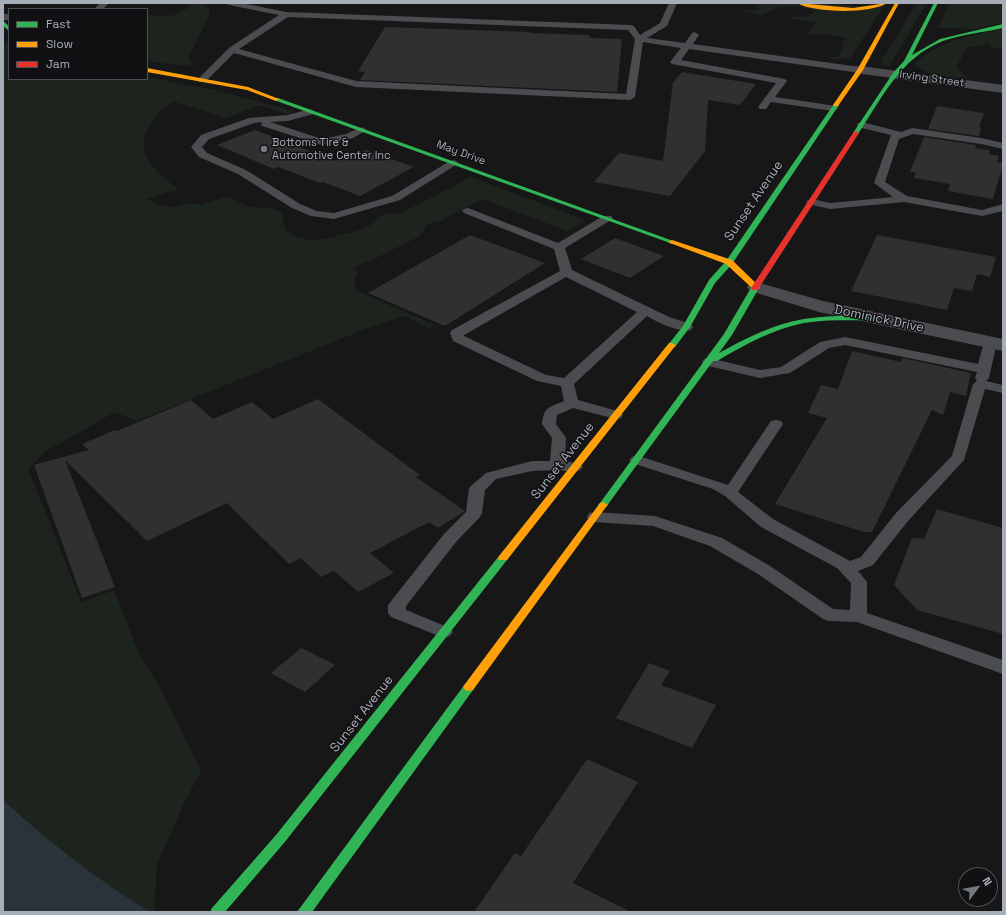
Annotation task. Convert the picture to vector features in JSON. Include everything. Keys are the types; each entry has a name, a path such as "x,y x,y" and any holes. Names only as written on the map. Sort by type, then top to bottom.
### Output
{"main road":[{"path":"799,3 850,10 866,9 885,3"},
{"name":"Sunset Avenue","path":"217,912 248,877 686,326 712,282 729,262 860,70 871,46 887,24 897,3"},
{"path":"906,62 936,3"},
{"path":"305,911 728,336 756,287 895,74 906,62 923,50 942,40 1003,26"},
{"name":"May Drive","path":"148,70 248,90 362,130 729,262 756,287"},
{"path":"709,362 759,335 790,324 823,319 875,318"}],"street":[{"name":"Irving Street","path":"860,70 1003,89"},
{"name":"Dominick Drive","path":"756,287 819,306 997,343"}],"lane":[{"path":"639,39 664,24 673,3"},
{"path":"232,50 356,84 630,97 639,39 631,28 286,14 234,4"},
{"path":"202,80 232,50 286,14"},
{"path":"695,35 675,62 782,82 763,107"},
{"path":"639,39 860,70"},
{"path":"770,98 833,108"},
{"path":"310,112 288,118 253,120 205,138 196,147 203,155 242,172 296,206 315,214 334,216 396,198 454,163"},
{"path":"253,120 322,142 349,136 362,130"},
{"path":"862,125 902,135"},
{"path":"904,199 879,183 896,137 912,131 981,141 1003,146"},
{"path":"812,202 830,206 904,199 982,213 1003,208"},
{"path":"468,210 559,246"},
{"path":"559,246 607,218"},
{"path":"559,246 566,272 664,320 686,326"},
{"path":"566,272 457,333 458,338 542,378 567,383"},
{"path":"567,383 646,310"},
{"path":"709,362 760,374 784,370 825,345 845,340 982,377 1003,389"},
{"path":"847,569 867,561 902,517 959,457 982,377 997,343"},
{"path":"567,383 572,403"},
{"path":"557,465 559,438 549,424 550,413 572,403 616,415"},
{"path":"730,492 776,424"},
{"path":"637,460 718,486 730,492 767,523 843,564 859,582 858,616"},
{"path":"444,632 397,613 397,605 450,538 474,513 477,488 491,476 532,466 557,465 575,467"},
{"path":"595,517 655,521 716,542 764,570 829,614 858,616 1003,667"}],"shaded area":[{"path":"191,3 201,3 209,9 210,14 189,57 192,64 183,66 148,61 148,15 171,16 187,9"},
{"path":"759,3 827,3 852,6 884,6 850,58 836,60 829,58 838,56 842,49 843,41 848,39 834,35 808,34 816,22 790,19 792,17 810,15 814,12 811,9 786,6 768,11 763,15 744,12 745,10 756,11 760,8 755,6"},
{"path":"917,3 927,3 890,65 887,66 882,64 884,56"},
{"path":"949,3 1003,3 1003,23 974,29 938,28"},
{"path":"1003,29 1003,49 990,47 990,44 967,48 956,67 970,79 948,77 932,73 919,68 914,64 923,56 944,44"},
{"path":"3,42 8,44 8,80 148,80 148,77 215,90 293,111 291,114 284,113 259,105 226,118 175,102 165,108 152,122 146,133 144,143 145,153 149,161 162,176 179,190 167,192 146,199 162,206 176,207 188,203 200,205 230,196 247,206 276,209 282,213 285,230 294,236 309,240 322,239 361,230 369,226 379,216 397,212 400,214 471,177 585,220 567,231 483,199 438,222 428,224 420,236 372,260 352,268 358,272 355,278 355,290 433,324 430,329 405,316 373,326 136,421 115,412 46,451 28,469 81,602 114,590 139,653 156,680 201,771 185,801 157,865 154,912 150,912 92,873 38,831 3,800"},
{"path":"3,800 38,831 74,859 150,912 3,912"}],"building":[{"path":"385,27 530,32 529,33 589,35 590,38 622,39 617,92 360,80 365,72 358,71"},
{"path":"682,72 756,84 740,105 708,100 705,151 670,196 594,182 619,153 663,161 673,83"},
{"path":"937,106 984,113 979,127 981,127 979,136 928,129"},
{"path":"255,130 335,161 346,156 350,157 366,150 414,167 360,196 278,167 274,169 217,145"},
{"path":"924,137 976,145 975,148 990,150 989,154 999,156 997,162 1003,163 1003,165 993,199 948,191 950,184 914,178 916,173 910,172"},
{"path":"470,235 545,263 445,326 368,293"},
{"path":"877,235 996,257 990,277 977,274 972,291 954,288 947,310 851,291"},
{"path":"615,238 664,256 630,278 581,259"},
{"path":"852,351 901,362 903,358 971,373 966,396 950,392 943,415 932,410 872,532 864,532 775,504 827,418 808,413 821,385 838,389"},
{"path":"318,399 420,475 416,477 465,511 438,528 429,522 370,553 394,573 358,592 334,571 321,577 301,558 289,564 227,503 147,541 65,460 115,587 82,598 34,465 89,450 82,444 191,400 213,419 252,402 273,419"},
{"path":"937,509 1003,528 1003,634 917,610 894,585 912,538 924,539"},
{"path":"301,648 335,665 305,692 271,673"},
{"path":"649,663 670,671 661,685 716,705 692,748 616,718"},
{"path":"587,759 638,782 573,883 631,912 474,912 515,853 521,856"}],"traffic: fast":[{"path":"856,133 895,74 906,62 936,3"},
{"path":"3,23 8,28"},
{"path":"906,62 923,50 942,40 1003,26"},
{"path":"276,99 672,242"},
{"path":"672,345 686,327 712,282 729,262 836,105"},
{"path":"603,505 728,335 755,288"},
{"path":"714,359 758,336 780,327 804,321 822,319 875,318"},
{"path":"217,912 280,839 503,558"},
{"path":"304,912 469,687"}],"traffic: slow":[{"path":"799,3 842,10 864,9 885,3"},
{"path":"836,105 860,70 897,3"},
{"path":"148,70 248,89 276,99"},
{"path":"672,242 729,262 756,287"},
{"path":"503,558 672,345"},
{"path":"469,687 603,505"}],"traffic: jam":[{"path":"755,288 856,133"}],"place":[{"name":"Bottoms Tire & Automotive Center Inc","path":"264,149"}]}
